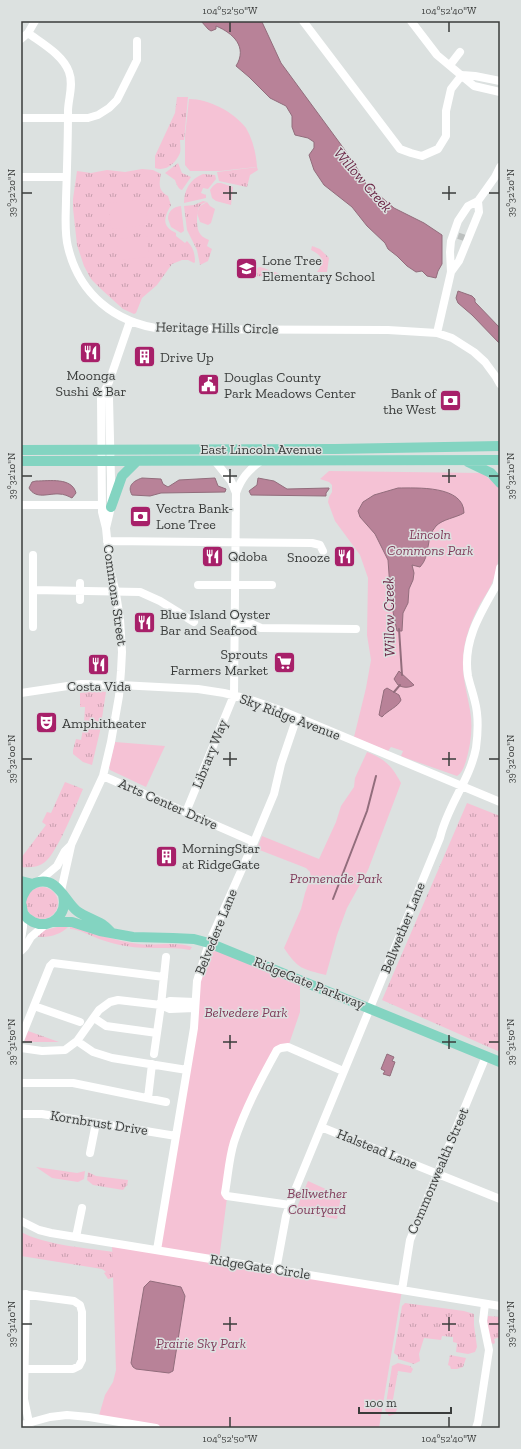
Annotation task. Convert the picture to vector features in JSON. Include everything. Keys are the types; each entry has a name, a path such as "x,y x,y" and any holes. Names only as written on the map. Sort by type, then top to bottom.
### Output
{"main road":[{"name":"East Lincoln Avenue","path":"21,450 335,449 500,446"},
{"path":"464,460 491,473 500,483"},
{"name":"East Lincoln Avenue","path":"21,461 500,460"},
{"path":"107,506 122,476 137,461"},
{"name":"RidgeGate Parkway","path":"21,881 35,883 49,882 62,893 77,910 102,924 111,932"},
{"path":"22,909 21,902 24,891 35,883"},
{"path":"49,923 58,919 62,913 64,907 62,893"},
{"name":"RidgeGate Parkway","path":"22,909 33,922 39,924 72,922 100,931 133,937 194,939 209,943 500,1062"}],"street":[{"path":"21,39 28,33 35,21"},
{"path":"302,21 400,149 411,154 422,156 438,149 446,136 446,110 451,89 462,75"},
{"path":"411,21 437,55 474,86 500,92"},
{"name":"Heritage Hills Circle","path":"28,33 61,58 69,73 71,86 68,109 66,177 66,233 68,247 73,264 87,288 99,301 113,312 130,321 152,328 176,330 388,330 437,333 452,338 474,352 485,362 500,384"},
{"path":"21,118 88,118 98,115 109,108 117,100 137,60 137,41"},
{"path":"450,65 460,52"},
{"path":"462,75 500,81"},
{"path":"451,272 459,261 463,239 479,204 498,178 500,167"},
{"path":"21,177 66,177"},
{"path":"437,333 451,272 451,241 458,221 468,206 479,204"},
{"path":"451,241 463,239 479,212 479,204"},
{"path":"456,226 463,239"},
{"name":"Commons Street","path":"62,893 71,845 103,776 111,742 120,685 122,639 116,591 110,568 107,541 106,461 101,398 107,387 130,321"},
{"path":"216,461 231,481 236,494"},
{"path":"234,695 236,494 240,482 246,473 261,461"},
{"path":"21,505 62,508 107,506"},
{"path":"107,541 235,543 312,542 320,546 323,551"},
{"path":"33,555 33,627"},
{"name":"Bellwether Lane","path":"276,1270 286,1216 343,1071 430,863 444,824 474,756 478,731 476,707 467,670 470,640 478,616 498,582 500,568"},
{"path":"198,585 272,585"},
{"path":"80,586 80,600"},
{"path":"33,590 80,586 116,591 140,592 147,594 194,622"},
{"path":"235,623 250,623 261,628 356,629"},
{"name":"Sky Ridge Avenue","path":"21,693 81,684 198,689 234,695 264,704 297,717 500,802"},
{"name":"Library Way","path":"186,812 234,695"},
{"name":"Belvedere Lane","path":"157,1250 194,1028 194,1005 197,981 209,943 274,794 287,744 297,717"},
{"name":"Arts Center Drive","path":"103,776 254,842"},
{"name":"Commons Street","path":"35,883 57,866 71,845"},
{"path":"21,940 23,927 22,909"},
{"path":"21,951 31,937 49,923"},
{"path":"154,1054 166,957"},
{"path":"21,1038 50,966 53,963 164,977"},
{"path":"21,1048 42,1051 65,1050 76,1042 99,1010 110,1002 118,1000 161,1005 170,1001 194,1005"},
{"path":"34,1006 80,1022"},
{"path":"94,1018 106,1026 157,1033"},
{"path":"76,1042 93,1052 112,1058 187,1070"},
{"path":"290,1206 227,1196 224,1193 234,1143 246,1111 277,1050 281,1048 288,1047 343,1071"},
{"name":"Commonwealth Street","path":"402,1290 410,1240 486,1056"},
{"path":"148,1098 152,1064"},
{"path":"21,1083 74,1083 166,1102"},
{"name":"Kornbrust Drive","path":"21,1114 42,1114 176,1136"},
{"path":"90,1153 96,1123"},
{"name":"Halstead Lane","path":"321,1127 500,1199"},
{"path":"76,1237 82,1208"},
{"name":"RidgeGate Circle","path":"21,1221 39,1230 76,1237 500,1306"},
{"path":"24,1369 72,1369 79,1366 82,1360 82,1312 80,1305 74,1301 23,1294 24,1399 27,1425 50,1417 67,1415 89,1417 156,1428"},
{"path":"476,1428 489,1350 483,1320 485,1304"}],"green space":[{"path":"177,97 188,97 184,140 180,140 180,153 176,160 167,168 155,168 155,156 175,113"},
{"path":"189,99 205,101 213,104 228,112 241,122 246,128 252,142 257,167 220,171 190,171 185,165 185,136"},
{"path":"178,163 182,173 191,177 182,190 178,187 175,180 165,173"},
{"path":"257,167 258,170 250,175 247,187 219,181 217,172"},
{"path":"142,169 153,170 161,174 160,186 162,191 168,196 171,205 167,213 165,221 166,224 176,233 176,236 185,243 187,241 189,243 195,256 195,262 182,260 172,264 157,285 142,298 136,313 134,314 123,309 101,289 91,279 84,266 77,245 73,199 77,171 91,173 107,170 125,172"},
{"path":"203,174 215,175 216,179 208,189 203,188 201,193 206,195 206,198 184,203 185,194 191,182"},
{"path":"217,183 233,187 231,205 216,201 212,198 210,190"},
{"path":"145,199 148,225 111,229 108,203"},
{"path":"203,201 207,202 201,204 199,208 197,219 198,229 202,236 209,240 207,246 212,249 208,261 200,265 197,250 187,230 184,206 194,205"},
{"path":"207,202 215,209 211,223 208,225 200,222 197,213 200,206"},
{"path":"181,206 184,231 181,233 171,227 168,219 172,210"},
{"path":"147,236 149,257 119,260 117,239"},
{"path":"312,246 320,249 329,258 327,272 317,272 321,265 322,259 318,254 311,250"},
{"path":"260,267 278,273 281,277 253,276 251,270"},
{"name":"Lincoln Commons Park","path":"329,471 480,473 488,476 487,477 499,487 500,545 497,567 491,585 480,604 466,637 463,672 471,716 471,729 469,748 464,768 457,776 401,756 403,751 391,747 388,751 354,737 371,660 367,635 368,578 360,555 335,521 328,502 332,492 332,485 329,482 320,479"},
{"path":"97,691 106,692 100,731 92,765 83,762 73,754 73,750 76,739 81,740 84,724 85,707 80,707 80,693"},
{"path":"115,742 165,746 146,787 110,770 109,767"},
{"name":"Promenade Park","path":"367,752 383,760 394,772 401,783 368,870 347,908 337,935 326,975 301,967 293,960 284,948 301,909 311,877 310,872 306,868 257,849 262,836 319,859 336,822 341,806 354,787 355,778"},
{"path":"65,782 83,789 55,849 50,857 40,865 34,867 21,867 21,858 46,825 42,822 47,812 51,813"},
{"path":"467,803 500,816 500,1052 382,1000"},
{"path":"39,887 45,887 54,891 58,903 54,915 45,919 39,919 30,915 26,906 26,900 30,891"},
{"path":"70,926 130,943 179,944 192,947 190,950 123,946 70,929"},
{"path":"57,927 68,927 53,936 35,936 42,931"},
{"name":"Prairie Sky Park","path":"209,943 300,980 300,1012 288,1047 281,1048 234,1143 219,1260 402,1290 379,1428 156,1428 98,1419 105,1395 113,1382 116,1370 112,1243 157,1250 195,1002"},
{"path":"28,1031 59,1042 25,1042"},
{"path":"36,1167 77,1173 85,1171 84,1179 78,1182 52,1178"},
{"path":"88,1172 96,1176 128,1180 127,1186 123,1190 93,1185 87,1180"},
{"name":"Bellwether Courtyard","path":"308,1181 341,1196 337,1219 295,1212"},
{"path":"21,1232 54,1243 114,1252 115,1277 108,1279 104,1273 106,1272 102,1269 21,1256"},
{"path":"405,1303 464,1311 474,1314 477,1347 475,1352 468,1354 456,1352 457,1343 453,1342 453,1337 442,1336 441,1340 424,1338 419,1354 420,1361 414,1364 398,1359 398,1356 394,1353 402,1306"},
{"path":"488,1316 500,1317 500,1337 494,1339 494,1344 491,1343 487,1323"},
{"path":"450,1355 466,1358 463,1367 451,1369 448,1365"},
{"path":"398,1363 410,1366 413,1369 411,1373 398,1371 392,1405 398,1407 395,1414 389,1416 385,1410 392,1366"}],"water":[{"path":"201,21 262,22 281,63 354,163 366,184 394,208 424,223 442,235 442,264 436,278 427,276 422,271 416,272 407,266 388,249 385,243 367,226 352,207 324,185 314,170 309,155 314,148 314,142 308,138 295,135 292,127 292,116 286,106 270,98 236,66 240,53 237,42 233,37 216,26 216,29 211,31"},
{"path":"458,291 472,296 475,299 475,302 500,328 500,344 458,303 456,298"},
{"path":"142,478 161,479 163,484 168,487 179,480 215,478 218,486 226,489 225,492 161,493 150,496 132,495 130,489 132,484"},
{"path":"258,478 274,481 287,489 329,489 326,496 251,495 249,491 257,485"},
{"path":"32,482 65,482 74,488 76,493 72,498 61,494 35,494 29,488"},
{"path":"398,488 438,490 448,493 456,497 462,504 464,513 436,526 430,536 426,558 423,563 420,567 412,565 414,573 413,580 409,589 408,603 403,613 402,631 397,631 391,602 388,560 375,534 360,517 358,511 363,502 374,495"},
{"path":"399,671 414,685 410,687 402,687 398,685 394,679"},
{"path":"387,688 399,695 401,700 398,705 382,717 379,715 384,690"},
{"path":"387,1054 394,1057 392,1061 395,1062 390,1076 383,1074 385,1071 381,1069"},
{"path":"150,1281 181,1287 185,1296 173,1371 169,1373 136,1369 131,1363 144,1287"}],"waterway":[{"name":"Willow Creek","path":"399,629 402,675"},
{"name":"Willow Creek","path":"394,692 400,685"},
{"name":"Willow Creek","path":"333,899 367,811 376,776"}],"tunnel":[{"path":"461,240 463,234"}],"place":[{"name":"Lone Tree Elementary School","path":"246,268"},
{"name":"Moonga Sushi & Bar","path":"91,353"},
{"name":"Drive Up","path":"145,357"},
{"name":"Douglas County Park Meadows Center","path":"208,385"},
{"name":"Bank of the West","path":"451,401"},
{"name":"Vectra Bank- Lone Tree","path":"141,516"},
{"name":"Qdoba","path":"213,556"},
{"name":"Snooze","path":"345,557"},
{"name":"Blue Island Oyster Bar and Seafood","path":"145,622"},
{"name":"Sprouts Farmers Market","path":"284,662"},
{"name":"Costa Vida","path":"99,664"},
{"name":"Amphitheater","path":"46,723"},
{"name":"MorningStar at RidgeGate","path":"167,856"}],"park label":[{"name":"Belvedere Park","path":"246,1012"}]}
